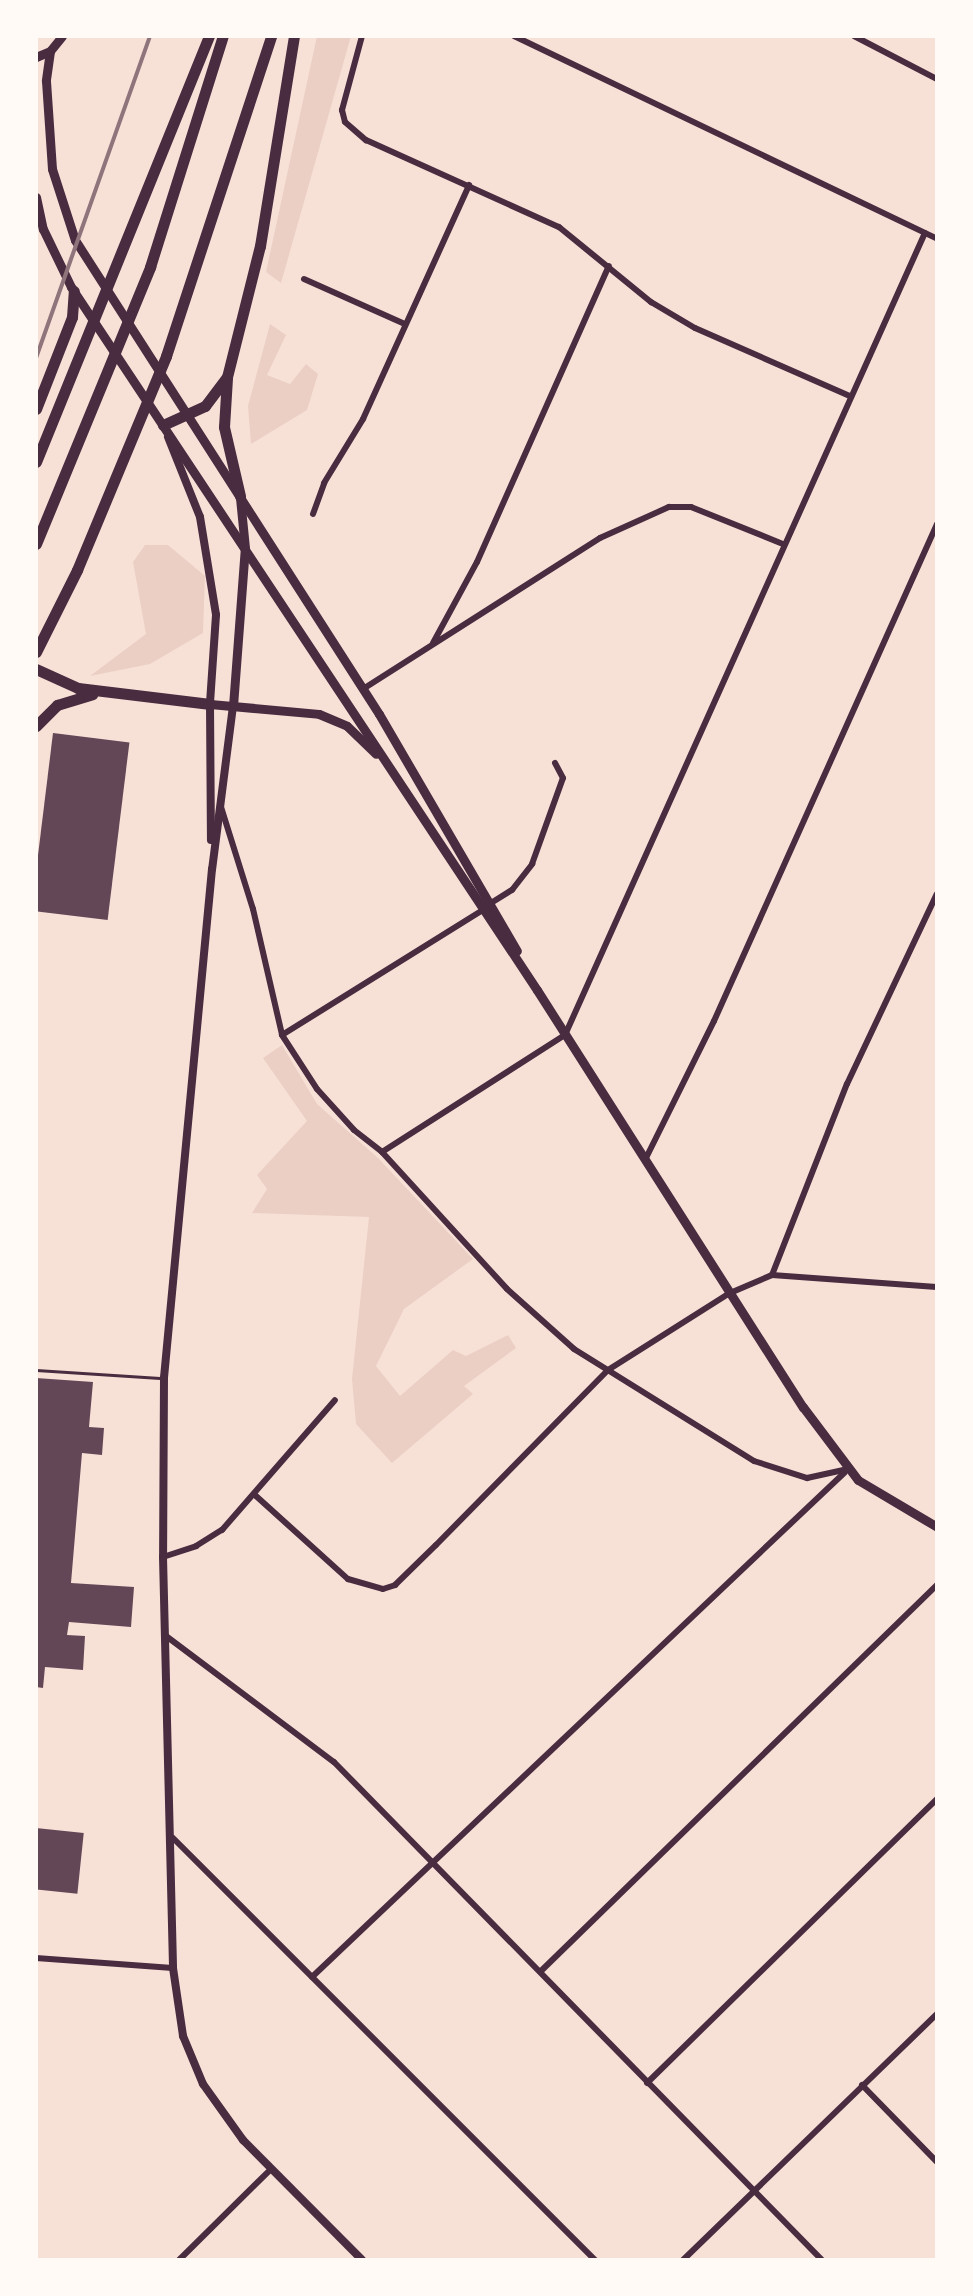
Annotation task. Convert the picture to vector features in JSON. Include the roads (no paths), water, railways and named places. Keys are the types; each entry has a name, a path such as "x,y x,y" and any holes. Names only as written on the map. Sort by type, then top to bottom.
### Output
{"highway":[{"path":"36,462 209,36"},
{"path":"36,544 150,267 223,36"},
{"path":"36,652 77,570 166,356 271,36"},
{"path":"240,496 224,427 227,377 260,246 294,36"},
{"path":"36,409 72,317 72,289"},
{"path":"163,425 205,406 227,377"},
{"path":"36,669 61,683 103,692 210,704"},
{"path":"36,726 57,705 103,692"}],"main road":[{"path":"36,57 50,51 62,37"},
{"path":"50,51 48,136 62,209 87,262 363,689 565,1035 730,1293 848,1469 897,1507 937,1527"},
{"path":"36,197 49,242 72,289 391,769 487,906"},
{"path":"233,706 245,548 240,496"},
{"path":"210,704 319,714 347,726 391,769"}],"street":[{"path":"362,36 342,110 345,122 366,140 559,227 651,302 695,328 850,396"},
{"path":"514,36 937,239"},
{"path":"854,36 937,79"},
{"path":"313,514 469,185"},
{"path":"382,1152 565,1035 925,233"},
{"path":"432,646 477,562 609,266"},
{"path":"304,279 405,324"},
{"path":"163,425 200,517 209,553 216,615 210,704 212,869"},
{"path":"363,689 600,538 669,507 691,507 783,544"},
{"path":"645,1160 714,1021 937,524"},
{"path":"233,706 212,869 164,1378 163,1557 173,1838 173,1968 183,2036 203,2084 271,2169 362,2260"},
{"path":"282,1035 512,890 532,864 563,778 555,763"},
{"path":"220,804 253,909 282,1035 317,1089 382,1152 539,1320 608,1370 754,1461 788,1475 807,1478 848,1469"},
{"path":"772,1275 847,1084 937,894"},
{"path":"256,1496 348,1579 383,1589 395,1585 608,1370 730,1293 772,1275 937,1287"},
{"path":"163,1557 209,1538 256,1496 335,1400"},
{"path":"312,1977 434,1864 642,1659 848,1469"},
{"path":"542,1970 937,1585"},
{"path":"166,1636 334,1762 542,1970 647,2083 822,2260"},
{"path":"647,2083 937,1799"},
{"path":"173,1838 595,2260"},
{"path":"36,1958 173,1968"},
{"path":"683,2260 751,2188 937,2014"},
{"path":"862,2085 937,2162"},
{"path":"179,2260 271,2169"}],"lane":[{"path":"36,1370 164,1378"}],"railway":[{"path":"36,358 150,36"}]}
